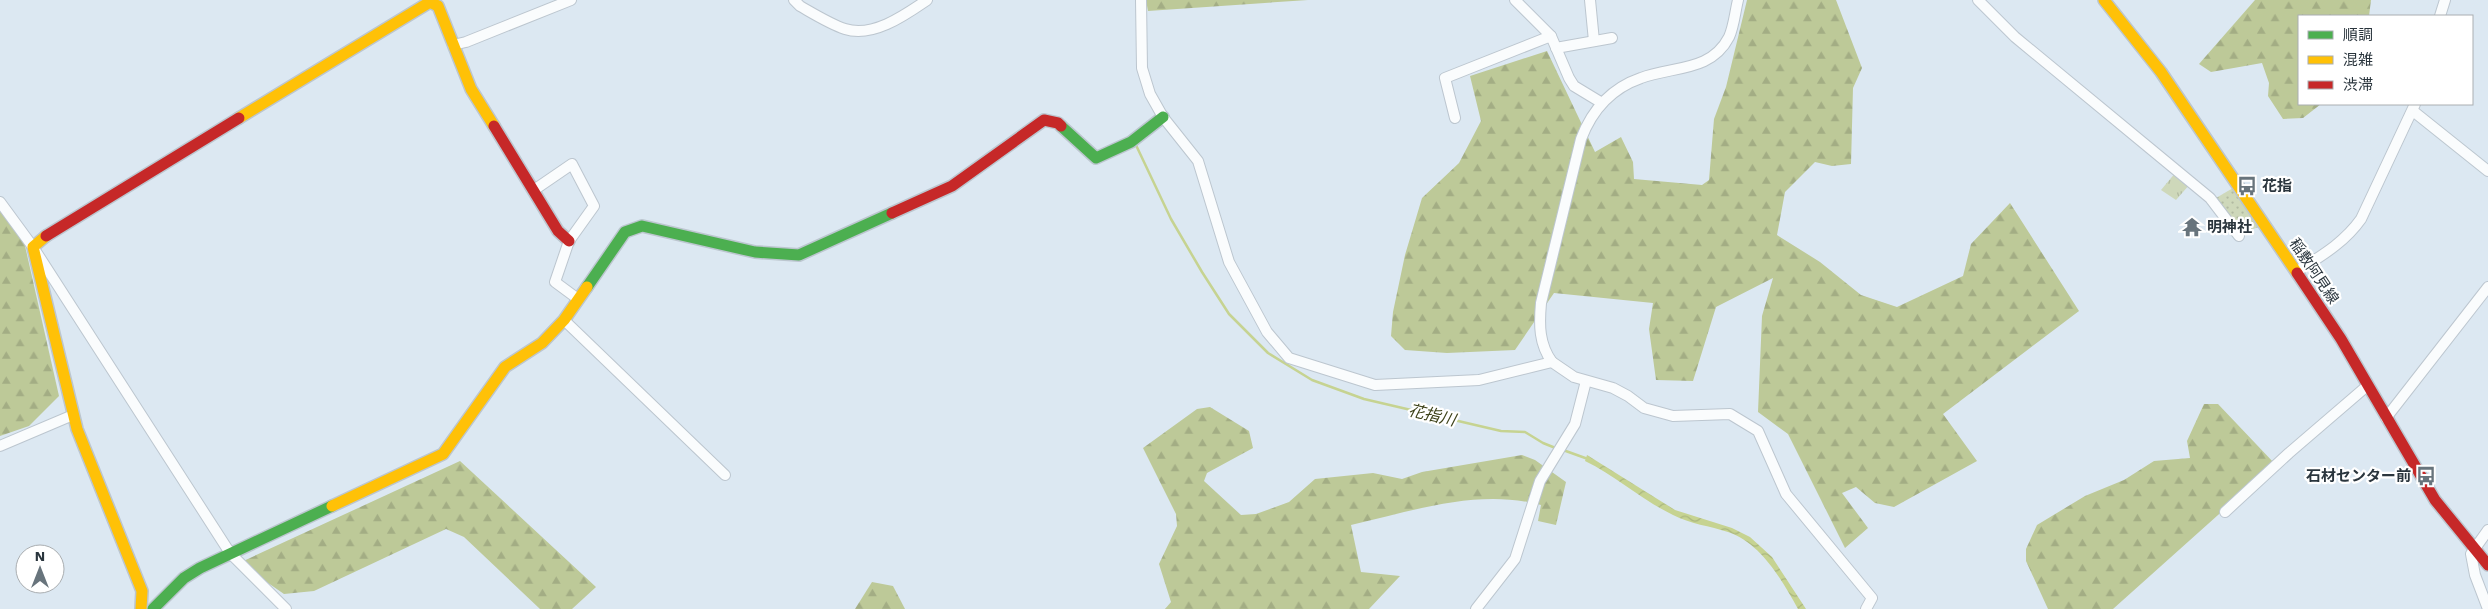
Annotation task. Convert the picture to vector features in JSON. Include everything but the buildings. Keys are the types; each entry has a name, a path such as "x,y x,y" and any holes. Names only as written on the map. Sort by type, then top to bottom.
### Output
{"street":[{"path":"453,45 466,42 571,0"},
{"path":"794,0 800,6 846,30 862,31 896,22 927,0"},
{"path":"1141,0 1142,68 1150,94 1163,117 1198,161 1229,262 1268,332 1288,358 1375,385 1480,380 1552,362"},
{"path":"1590,0 1594,41"},
{"path":"1738,0 1728,38 1713,56 1688,68 1642,77 1623,86 1602,103 1587,125 1581,138 1540,304 1539,323 1543,348 1552,362 1574,377 1613,388 1644,408 1673,416 1730,414 1758,431 1786,494 1872,598 1866,609"},
{"path":"1978,0 2014,37 2183,178 2210,198 2240,236"},
{"name":"稲敷阿見線","path":"2104,0 2161,72 2341,339 2426,487 2473,549 2488,565"},
{"path":"2440,15 2445,0"},
{"path":"33,247 38,241 430,2 438,6 471,89 558,231 569,241"},
{"path":"1522,2 1551,36 1574,86 1602,103"},
{"path":"1455,118 1445,78 1551,36"},
{"path":"1556,48 1612,38"},
{"path":"2296,272 2330,251 2349,236 2361,219 2414,107 2488,171"},
{"path":"153,609 184,578 230,553 443,454 505,367 542,343 564,320 625,232 642,226 755,252 799,255 952,186 1044,120 1058,122 1096,158 1131,142 1163,117"},
{"path":"534,190 572,164 594,206 569,241 555,282 578,299"},
{"path":"0,202 33,247 230,553 286,609"},
{"path":"33,247 73,415 142,591 141,609"},
{"path":"2386,418 2488,287"},
{"path":"564,320 724,475"},
{"path":"1476,609 1515,559 1540,481 1575,424 1586,381"},
{"path":"2225,512 2289,452 2367,386"},
{"path":"0,446 73,415"},
{"path":"2488,530 2473,549 2471,558 2475,575 2488,608"}],"green space":[{"path":"1146,0 1308,0 1148,11"},
{"path":"1747,0 1836,0 1862,68 1853,88 1851,164 1832,166 1815,162 1785,192 1777,235 1820,262 1861,295 1897,307 1963,276 1971,244 2010,203 2079,311 1943,414 1977,461 1894,507 1875,503 1856,487 1842,493 1868,528 1845,548 1788,434 1758,412 1762,316 1773,278 1716,307 1693,381 1656,380 1649,329 1653,303 1554,293 1515,350 1447,353 1405,350 1391,336 1393,312 1405,255 1422,198 1459,163 1481,121 1470,76 1547,51 1595,152 1621,137 1633,162 1634,179 1702,185 1709,180 1714,119 1726,87"},
{"path":"2255,0 2371,0 2369,15 2298,15 2298,105 2320,105 2303,118 2283,119 2268,96 2269,83 2262,63 2211,72 2199,64"},
{"path":"2176,172 2190,184 2176,200 2161,190"},
{"path":"2233,188 2259,227 2241,233 2216,198"},
{"path":"0,207 23,237 59,396 29,426 0,436"},
{"path":"2204,404 2218,404 2275,464 2113,609 2048,609 2026,561 2026,549 2037,525 2085,496 2124,480 2154,461 2190,458 2187,441"},
{"path":"1210,407 1249,431 1253,448 1207,473 1204,481 1241,515 1256,514 1289,502 1315,479 1373,473 1402,479 1422,472 1522,455 1535,460 1566,482 1556,525 1538,521 1541,505 1517,500 1470,500 1422,508 1351,525 1361,572 1400,576 1369,609 1165,609 1171,602 1159,564 1177,526 1176,514 1143,448 1197,409"},
{"path":"460,461 596,587 572,609 540,609 464,537 446,529 314,591 284,594 239,563"},
{"path":"872,582 893,586 905,609 855,609"}],"water":[{"path":"1587,455 1675,510 1732,528 1750,537 1772,557 1806,609 1798,609 1778,575 1751,545 1740,537 1686,521 1662,509 1585,461"}],"waterway":[{"name":"花指川","path":"1135,143 1171,219 1202,272 1229,314 1268,353 1312,380 1364,399 1501,431 1525,432 1543,443 1558,449"},
{"name":"花指川","path":"1563,450 1588,459"}],"traffic: fast":[{"path":"1061,126 1096,158 1131,142 1163,117"},
{"path":"587,287 625,232 642,226 755,252 799,255 892,213"},
{"path":"153,609 184,578 200,568 332,506"}],"traffic: slow":[{"path":"2104,0 2161,72 2297,273"},
{"path":"239,118 430,2 438,6 471,89 494,126"},
{"path":"46,236 33,247 77,429 142,591 141,609"},
{"path":"332,506 443,454 505,367 542,343 564,320 587,287"}],"traffic: jam":[{"path":"46,236 239,118"},
{"path":"892,213 952,186 1044,120 1058,123 1061,126"},
{"path":"494,126 558,231 569,241"},
{"path":"2297,273 2341,339 2435,500 2488,565"}],"place":[{"name":"花指","path":"2247,186"},
{"name":"明神社","path":"2192,227"},
{"name":"石材センター前","path":"2426,476"}]}
